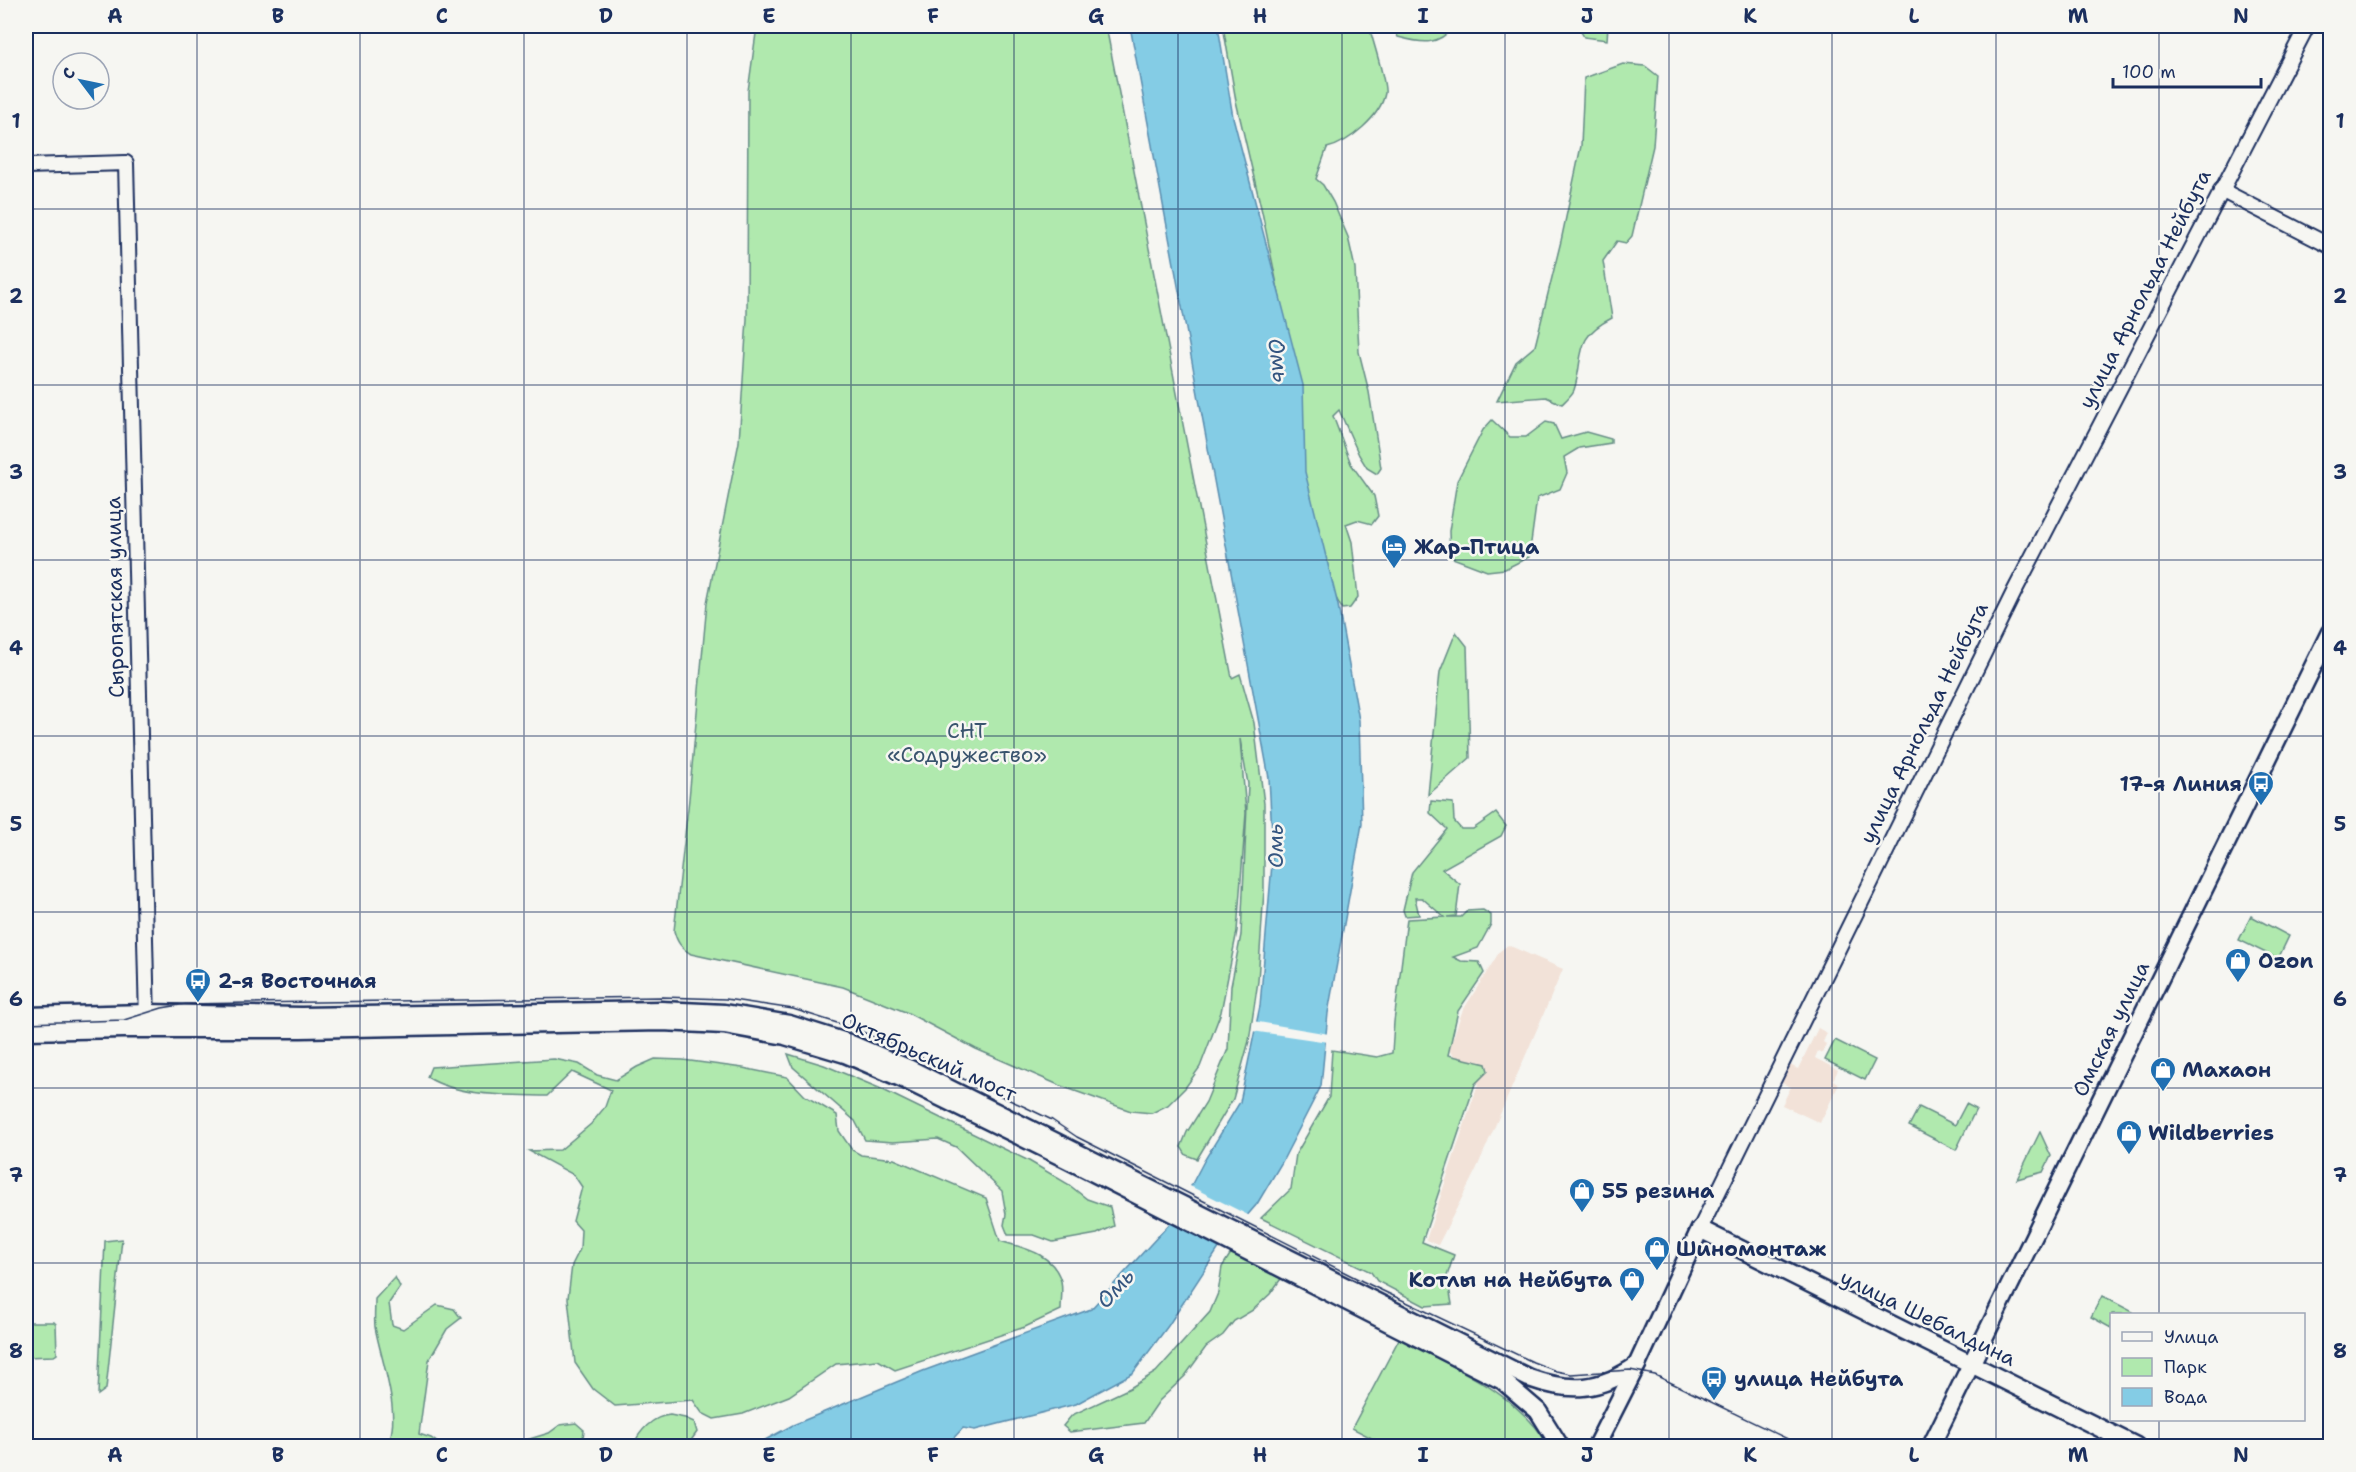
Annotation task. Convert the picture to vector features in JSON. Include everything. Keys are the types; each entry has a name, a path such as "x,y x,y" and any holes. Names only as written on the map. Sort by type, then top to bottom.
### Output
{"main road":[{"name":"Омская улица","path":"1931,1446 1973,1365 2331,632"},
{"name":"Октябрьский мост","path":"147,1021 301,1022 661,1010 724,1013 789,1024 849,1042 908,1068 1354,1297"},
{"path":"26,1016 147,1021"},
{"path":"26,1031 147,1021"},
{"name":"улица Шебалдина","path":"1700,1229 2136,1446"},
{"name":"улица Арнольда Нейбута","path":"1596,1446 1637,1365 1700,1229"},
{"path":"1354,1297 1518,1373 1552,1386 1578,1388 1603,1384 1618,1378 1637,1365"},
{"path":"1354,1297 1503,1381 1538,1411 1560,1446"}],"street":[{"name":"улица Арнольда Нейбута","path":"1700,1229 1983,654 2307,26"},
{"name":"Сыропятская улица","path":"26,166 126,164 147,1021"},
{"path":"2222,190 2331,246"}],"shaded area":[{"path":"1508,945 1563,969 1476,1170 1438,1245 1426,1240 1478,1084 1449,1050 1462,1012 1500,951"},
{"path":"1818,1028 1827,1033 1823,1042 1826,1044 1822,1053 1818,1051 1815,1058 1838,1070 1833,1080 1839,1084 1820,1123 1782,1105 1791,1087 1782,1083 1790,1065 1798,1069"}],"green space":[{"name":"СНТ «Содружество»","path":"757,26 1106,26 1232,678 1240,674 1254,723 1264,804 1264,890 1258,981 1249,1041 1233,1099 1197,1159 1186,1155 1181,1147 1187,1132 1206,1102 1228,1049 1231,986 1241,935 1248,784 1240,739 1246,813 1237,931 1221,1012 1200,1067 1185,1088 1168,1105 1152,1113 1131,1111 1061,1086 976,1049 908,1013 843,987 691,954 682,947 674,931 707,603 739,442 747,319 748,91"},
{"path":"1223,26 1369,26 1384,80 1385,93 1377,111 1363,127 1345,141 1327,148 1316,179 1323,185 1333,202 1348,237 1355,268 1359,352 1369,392 1381,468 1377,474 1367,468 1339,410 1333,416 1351,464 1374,496 1378,516 1372,524 1357,520 1346,524 1352,542 1358,597 1350,608 1342,609 1327,581 1301,478 1290,347 1236,101"},
{"path":"1392,26 1455,26 1436,40 1423,42 1398,37"},
{"path":"1578,26 1608,26 1607,40 1584,37"},
{"path":"1623,64 1645,66 1658,76 1653,146 1632,236 1626,243 1617,241 1603,261 1612,318 1599,325 1585,341 1574,390 1562,404 1546,397 1497,401 1516,362 1535,346 1561,241 1581,146 1584,78"},
{"path":"1492,420 1510,437 1526,437 1546,422 1554,424 1561,439 1586,432 1611,439 1611,443 1579,448 1564,457 1567,473 1560,489 1537,498 1529,557 1505,569 1487,571 1450,557 1449,531 1457,481 1483,430"},
{"path":"1456,632 1467,646 1470,758 1428,795 1440,672"},
{"path":"1431,801 1453,803 1454,821 1461,829 1473,829 1496,813 1506,826 1501,836 1442,869 1460,884 1456,916 1447,917 1461,917 1467,911 1483,910 1491,915 1491,924 1478,948 1453,957 1461,961 1479,962 1484,973 1458,1011 1448,1055 1486,1064 1488,1071 1475,1084 1422,1242 1454,1255 1447,1276 1452,1304 1425,1306 1377,1281 1371,1272 1261,1218 1291,1189 1296,1154 1329,1097 1332,1050 1377,1057 1392,1053 1407,919 1444,917 1422,898 1415,898 1419,915 1405,916 1403,910 1412,872 1447,829 1430,813"},
{"path":"2251,916 2289,936 2278,959 2239,940"},
{"path":"1835,1040 1875,1060 1865,1080 1825,1060"},
{"path":"788,1054 824,1065 879,1088 1029,1161 1068,1184 1087,1199 1110,1207 1114,1226 1097,1234 1053,1242 1034,1235 1008,1235 1004,1225 1006,1214 1002,1191 956,1147 938,1139 893,1142 865,1140 855,1121 793,1067"},
{"path":"554,1059 579,1064 597,1075 616,1080 655,1059 683,1060 743,1068 787,1077 805,1096 837,1115 839,1131 852,1150 861,1155 894,1159 986,1198 1000,1241 1036,1253 1045,1258 1057,1272 1062,1284 1061,1310 1025,1327 895,1370 878,1360 836,1364 789,1396 743,1414 714,1419 702,1413 693,1400 615,1406 593,1389 575,1363 568,1298 572,1265 580,1249 581,1230 573,1221 582,1187 574,1175 529,1151 560,1150 591,1124 605,1107 611,1090 572,1072 547,1096 469,1092 440,1084 427,1077 431,1067"},
{"path":"1966,1104 1976,1109 1956,1150 1909,1126 1919,1107 1955,1125"},
{"path":"2040,1132 2051,1156 2043,1172 2017,1179"},
{"path":"122,1239 106,1389 98,1395 105,1241"},
{"path":"1233,1250 1283,1276 1270,1294 1253,1310 1234,1321 1223,1335 1206,1347 1185,1376 1159,1401 1144,1423 1070,1432 1063,1426 1072,1415 1130,1388 1156,1372 1210,1312 1218,1293 1222,1267"},
{"path":"395,1277 400,1287 389,1303 392,1325 403,1329 437,1305 454,1309 461,1318 447,1329 429,1360 419,1434 431,1438 442,1446 387,1446 393,1419 392,1404 375,1327 375,1299"},
{"path":"2102,1296 2133,1312 2110,1313 2110,1327 2091,1317"},
{"path":"26,1322 54,1322 56,1324 57,1354 26,1357"},
{"path":"1399,1339 1462,1371 1502,1396 1535,1427 1549,1446 1387,1446 1352,1428"},
{"path":"670,1415 694,1422 697,1432 687,1446 633,1446 647,1425 658,1418"},
{"path":"576,1423 584,1430 582,1446 526,1446 526,1440 549,1433 560,1425"}],"water":[{"name":"Омь","path":"1130,26 1218,26 1233,117 1303,385 1305,472 1338,605 1359,720 1362,824 1328,1013 1321,1086 1282,1162 1257,1204 1219,1248 1168,1326 1133,1373 1076,1404 975,1430 963,1428 946,1446 754,1446 793,1425 923,1371 1091,1309 1173,1220 1204,1161 1240,1102 1260,1006 1273,852 1269,778"}],"pier":[{"path":"1253,1021 1329,1034 1328,1042 1252,1031"},
{"path":"1188,1185 1250,1216 1225,1246 1171,1217"}],"tram line":[{"path":"26,1023 124,1020 162,1008 186,1004 662,997 726,999 793,1009 853,1028 913,1053 1052,1120 1077,1137 1362,1281 1533,1362 1571,1374 1630,1370 1655,1375 1802,1446"}],"place":[{"name":"Жар-Птица","path":"1394,570"},
{"name":"17-я Линия","path":"2261,807"},
{"name":"Ozon","path":"2238,984"},
{"name":"2-я Восточная","path":"198,1004"},
{"name":"Махаон","path":"2163,1093"},
{"name":"Wildberries","path":"2129,1156"},
{"name":"55 резина","path":"1582,1214"},
{"name":"Шиномонтаж","path":"1657,1272"},
{"name":"Котлы на Нейбута","path":"1632,1303"},
{"name":"улица Нейбута","path":"1714,1402"}]}
